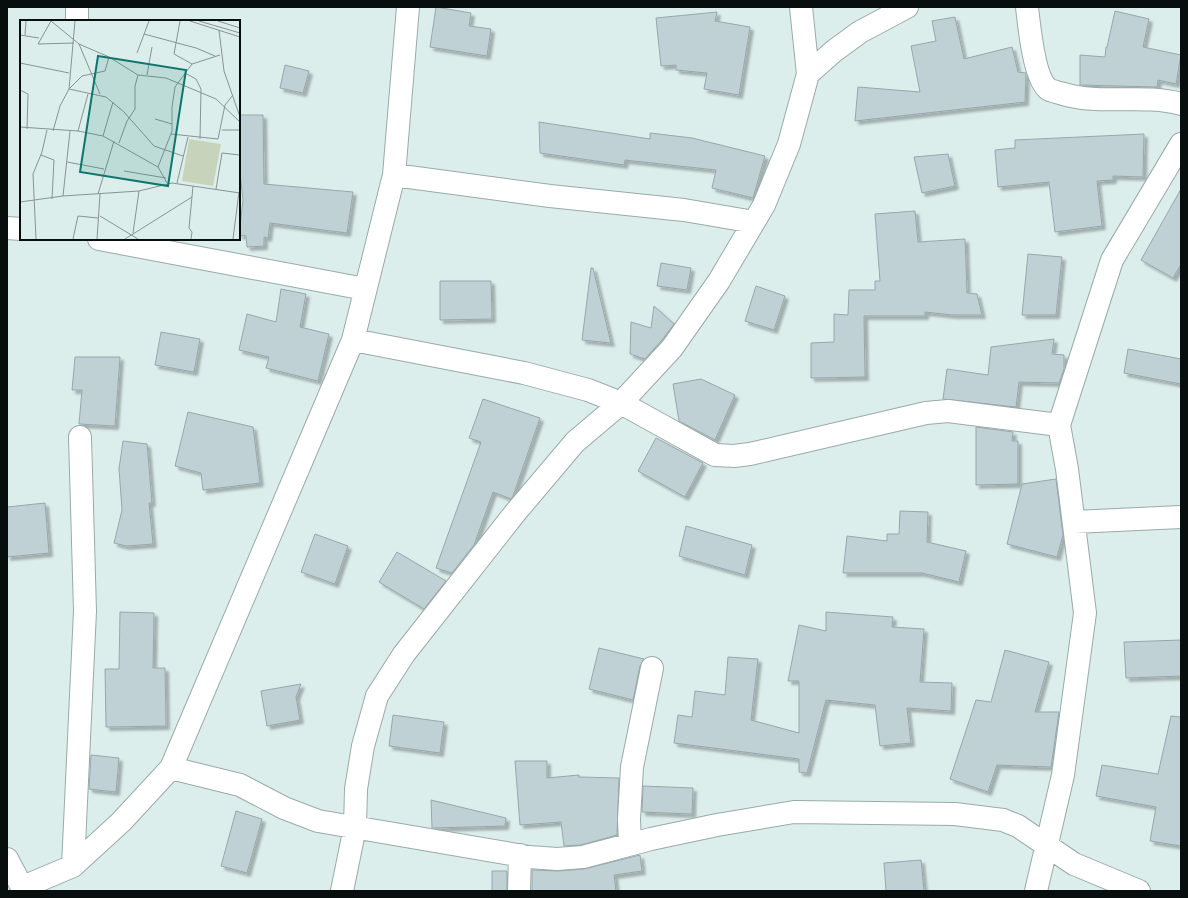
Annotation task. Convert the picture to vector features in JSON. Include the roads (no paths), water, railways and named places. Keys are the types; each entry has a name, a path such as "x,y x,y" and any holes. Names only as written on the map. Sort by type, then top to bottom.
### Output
{"street":[{"path":"77,7 77,20"},
{"path":"7,859 24,889 73,866 121,822 171,768 352,340 394,175 408,7"},
{"path":"342,891 355,827 356,789 363,746 377,696 404,654 454,588 575,442 621,403 672,348 719,281 764,205 789,144 808,74 801,7"},
{"path":"808,74 834,51 860,32 907,7"},
{"path":"1027,7 1032,48 1040,78 1048,89 1067,95 1086,98 1166,100 1181,104"},
{"path":"1036,891 1062,775 1085,613 1074,522 1058,425 1112,260 1181,144"},
{"path":"394,175 550,196 684,210 754,222"},
{"path":"7,228 20,229"},
{"path":"104,240 366,289"},
{"path":"352,340 524,373 588,390 621,403 715,455 734,456 750,454 926,413 948,411 1058,425"},
{"path":"73,866 84,611 80,437"},
{"path":"1074,522 1181,517"},
{"path":"630,844 629,819 632,767 652,668"},
{"path":"171,768 240,784 284,808 318,821 557,859 583,857 630,844 717,825 794,812 955,814 1003,820 1018,826 1074,864 1139,891"},
{"path":"519,891 520,854"}]}
